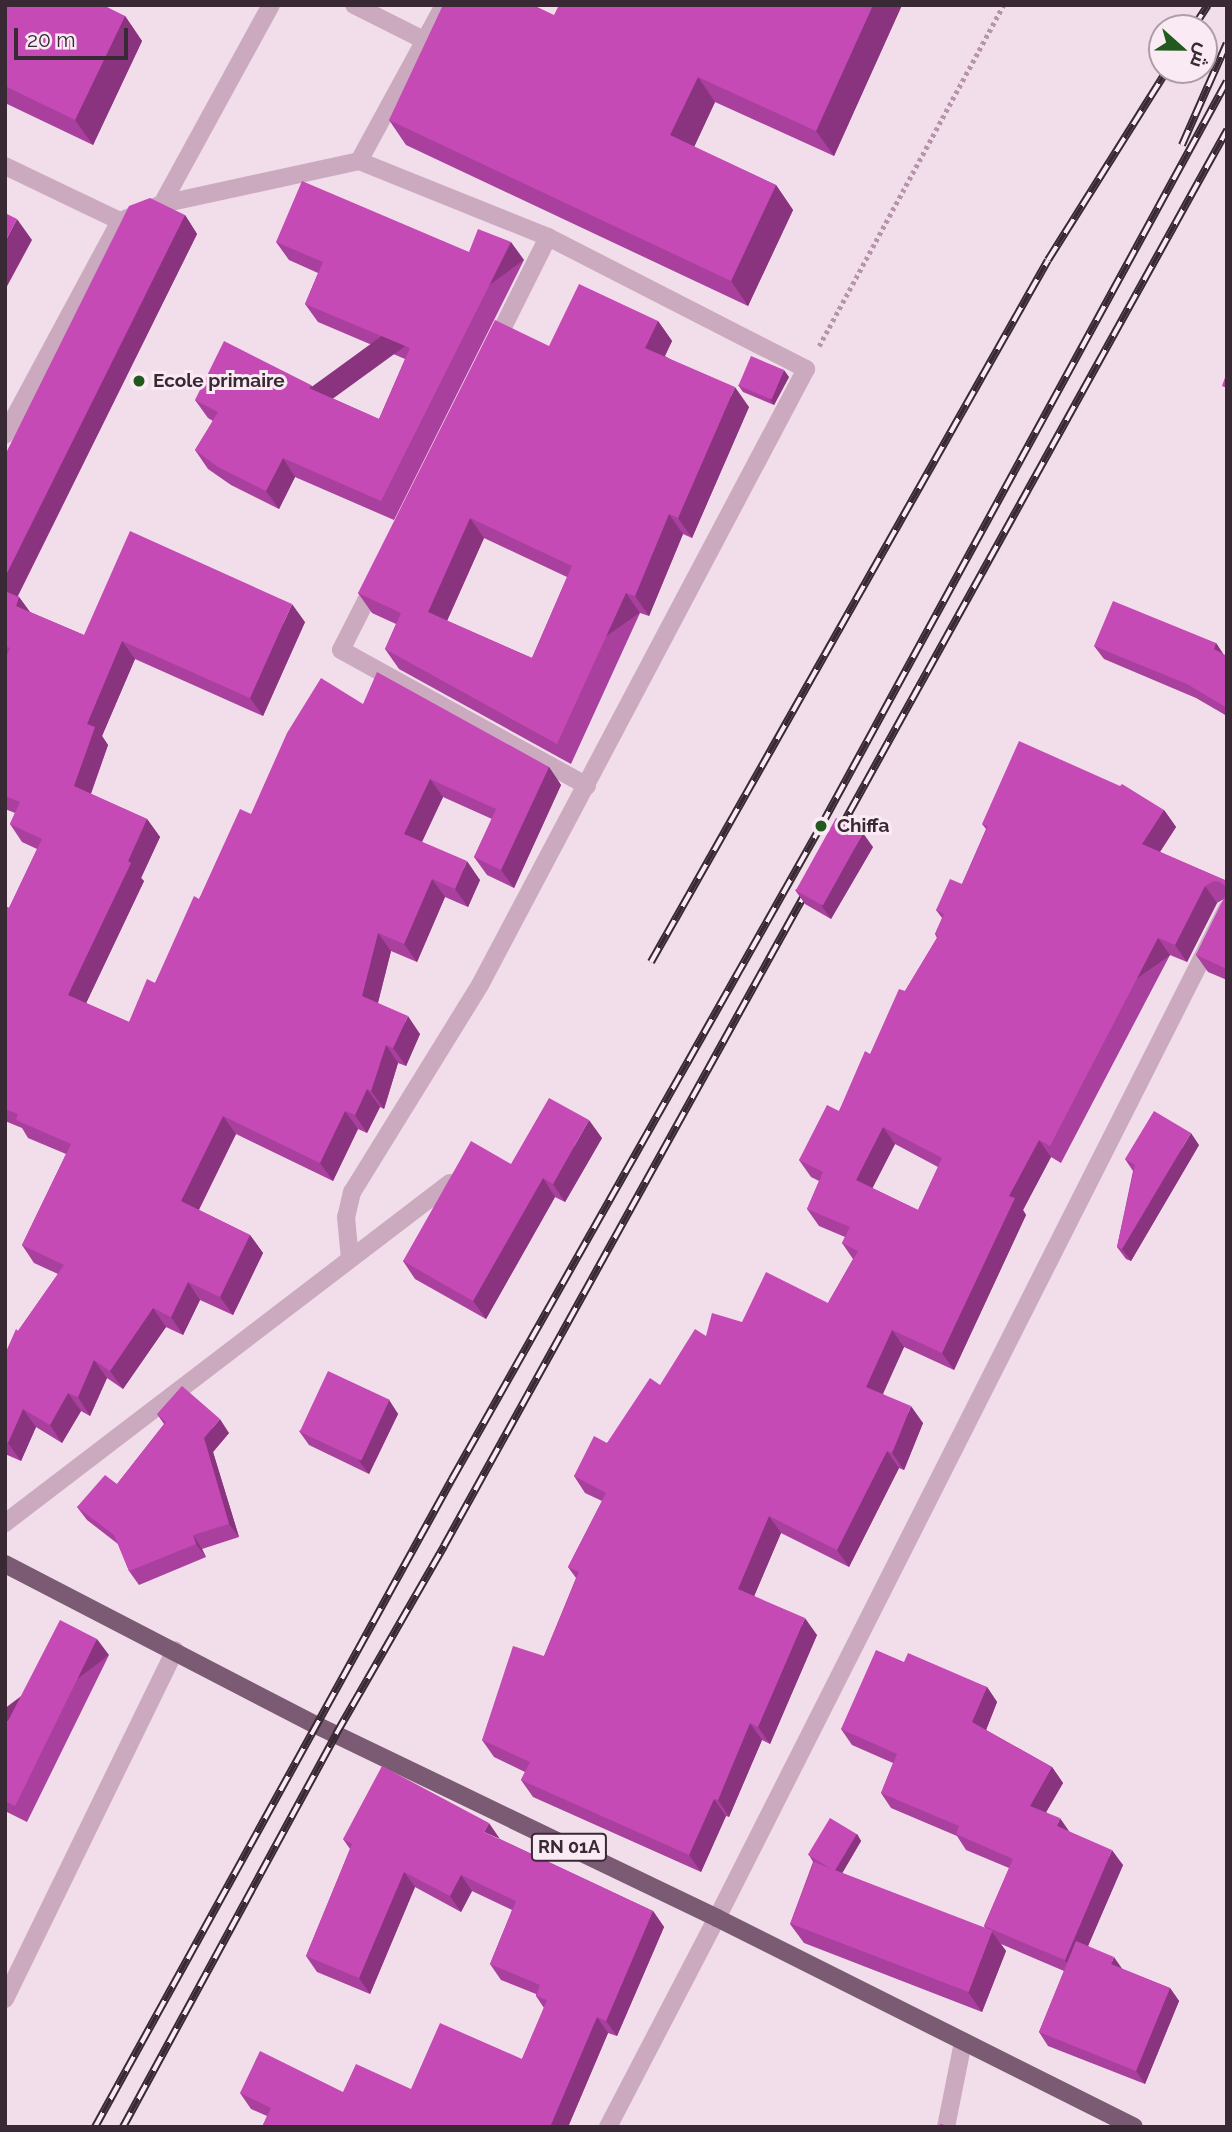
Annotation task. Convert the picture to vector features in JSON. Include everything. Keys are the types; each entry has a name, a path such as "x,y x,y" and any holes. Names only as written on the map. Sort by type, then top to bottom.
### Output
{"main road":[{"name":"RN 01A","path":"5,1564 316,1724 717,1918 1134,2127"}],"street":[{"path":"162,204 271,5"},
{"path":"354,5 424,40"},
{"path":"359,161 444,5"},
{"path":"5,435 120,221 162,204 359,161 548,237 806,369 481,985 352,1192 346,1217 350,1259"},
{"path":"5,166 120,221"},
{"path":"485,362 548,237"},
{"path":"385,562 341,650 587,786"},
{"path":"608,2127 717,1918 1227,909"},
{"path":"5,1524 450,1183"},
{"path":"5,1999 175,1650"},
{"path":"946,2127 963,2042"}],"path":[{"path":"806,369 1003,5"}],"building":[{"path":"5,5 103,5 125,16 75,120 5,86"},
{"path":"443,5 533,5 554,15 559,5 873,5 816,131 698,77 670,135 776,185 731,281 389,120"},
{"path":"302,181 469,252 478,229 511,242 381,501 283,458 266,491 218,467 195,450 218,412 195,400 224,341 311,385 309,388 379,419 410,348 305,304 323,262 276,242"},
{"path":"150,198 185,215 5,577 5,455 129,206"},
{"path":"5,213 17,219 5,242"},
{"path":"579,284 658,321 645,348 735,387 678,518 669,514 635,596 626,593 557,744 385,649 401,613 358,593 495,320 549,346","holes":["470,518 572,566 532,658 428,612"]},
{"path":"751,356 784,370 772,400 738,385"},
{"path":"1227,372 1227,388 1222,386"},
{"path":"130,531 292,604 250,698 122,641 87,724 95,727 74,786 147,819 128,861 131,863 68,995 129,1022 147,979 155,983 194,896 199,899 240,809 251,814 287,733 321,678 363,704 377,672 549,767 501,870 474,857 496,809 430,779 404,834 467,861 455,889 432,879 404,944 378,933 362,996 408,1016 393,1048 386,1045 371,1091 367,1089 355,1115 345,1111 320,1163 223,1116 181,1201 250,1235 220,1297 188,1282 171,1317 153,1308 110,1371 94,1360 78,1397 68,1393 50,1425 23,1409 8,1443 5,1441 5,1354 16,1329 18,1331 64,1265 22,1245 71,1144 16,1120 18,1114 5,1109 5,906 9,908 42,839 10,824 20,802 5,796 5,660 10,648 5,646 5,591 19,597 16,606 84,635"},
{"path":"1113,601 1216,643 1214,649 1227,656 1227,708 1187,684 1094,646"},
{"path":"1019,741 1120,786 1122,784 1164,810 1142,844 1227,881 1227,969 1196,955 1225,896 1225,886 1214,881 1205,886 1175,945 1158,938 1050,1146 1039,1140 1009,1196 1015,1198 942,1353 892,1330 866,1387 911,1406 892,1453 887,1451 837,1550 769,1516 738,1589 805,1618 758,1727 750,1723 718,1800 714,1799 689,1855 521,1780 530,1762 482,1740 513,1646 544,1656 579,1572 568,1567 606,1493 574,1476 594,1436 607,1443 650,1378 660,1385 695,1329 706,1336 712,1313 742,1322 766,1272 828,1303 858,1251 842,1243 850,1227 807,1209 823,1172 799,1160 827,1105 839,1111 865,1051 870,1054 899,989 905,991 938,936 935,934 944,914 936,910 950,879 962,884 988,826 982,824","holes":["883,1127 942,1158 918,1210 856,1180"]},
{"path":"836,818 863,833 823,906 796,891"},
{"path":"549,1098 589,1120 553,1184 543,1178 473,1301 403,1261 471,1141 511,1164"},
{"path":"1154,1111 1191,1133 1122,1249 1117,1247 1135,1165 1125,1159"},
{"path":"328,1371 390,1400 361,1460 300,1432"},
{"path":"182,1386 220,1419 204,1438 229,1524 193,1535 196,1544 129,1571 114,1535 77,1507 105,1475 117,1484 166,1422 157,1414"},
{"path":"60,1620 97,1639 15,1806 5,1801 5,1720 8,1721"},
{"path":"876,1650 904,1662 908,1653 987,1687 972,1722 1052,1767 1030,1806 1060,1818 1057,1826 1112,1850 1065,1960 984,1926 1013,1859 956,1834 959,1826 881,1793 897,1754 841,1729"},
{"path":"382,1766 489,1823 484,1832 653,1911 606,2021 597,2017 550,2127 262,2127 271,2108 240,2093 260,2051 343,2092 356,2064 411,2089 440,2023 522,2059 547,2000 536,1996 540,1985 490,1964 516,1901 461,1875 450,1896 404,1872 359,1978 306,1956 352,1844 343,1839"},
{"path":"830,1818 857,1834 834,1871 808,1855"},
{"path":"814,1862 992,1930 969,1992 790,1924"},
{"path":"1076,1941 1114,1957 1111,1964 1170,1988 1136,2071 1039,2032"}],"railway":[{"path":"1202,14 1208,5"},
{"path":"1182,145 1227,43"},
{"path":"95,2127 452,1479 821,826 1227,81"},
{"path":"651,962 1048,260 1158,84"},
{"path":"834,840 1227,130"},
{"path":"123,2127 336,1734 444,1546 811,883"}],"place":[{"name":"Ecole primaire","path":"139,381"},
{"name":"Chiffa","path":"821,826"}]}
